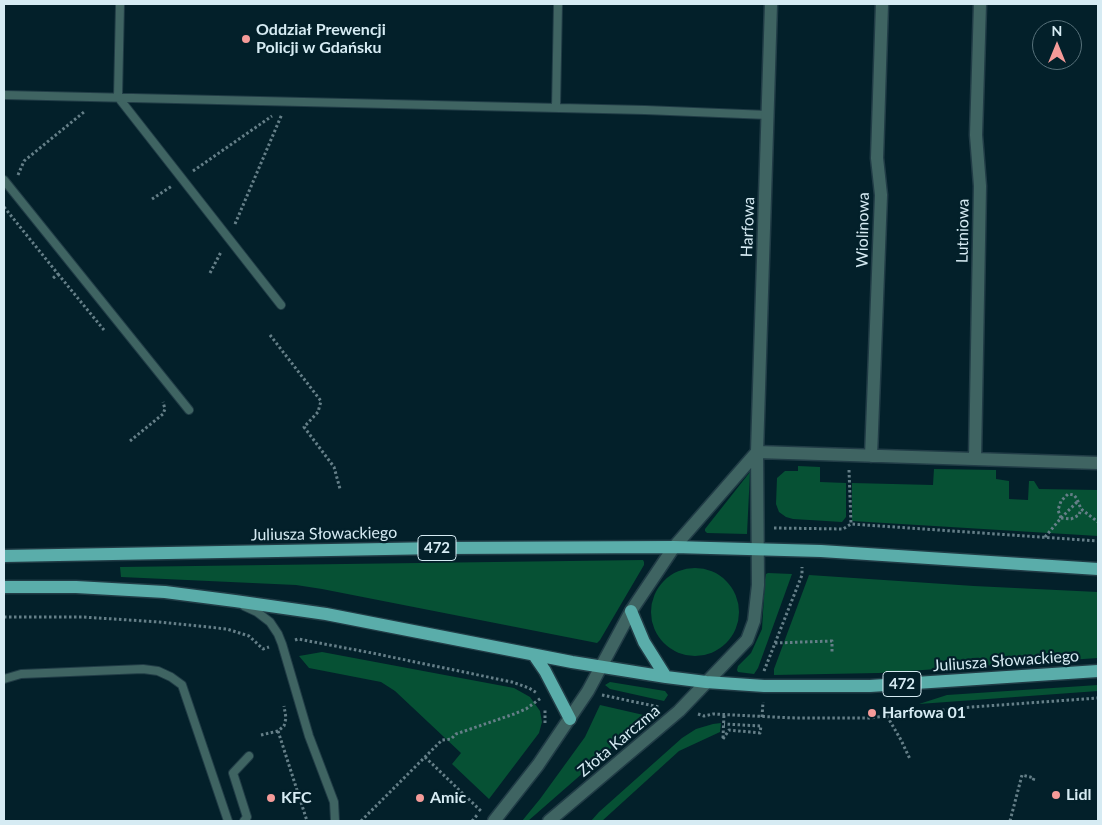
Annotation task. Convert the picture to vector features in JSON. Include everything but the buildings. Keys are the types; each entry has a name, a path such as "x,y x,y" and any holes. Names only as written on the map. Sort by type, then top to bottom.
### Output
{"main road":[{"name":"472","path":"674,547 821,551 1098,569"},
{"name":"Juliusza Słowackiego","path":"4,556 440,548 674,547"},
{"name":"472","path":"4,587 76,587 165,592 326,614 534,655 706,682"},
{"path":"631,611 644,642 666,677"},
{"path":"534,655 545,671 570,719"},
{"name":"Juliusza Słowackiego","path":"706,682 764,686 870,686 1098,671"}],"street":[{"name":"Harfowa","path":"758,549 757,452 771,4"},
{"name":"Wiolinowa","path":"871,456 881,195 877,158 882,4"},
{"name":"Lutniowa","path":"974,459 980,186 976,135 980,4"},
{"path":"494,821 538,765 570,719 602,667 631,611 674,547 757,452 1098,463"},
{"path":"706,682 747,640 754,621 758,585 758,549"},
{"name":"Złota Karczma","path":"549,821 679,711 706,682"}],"lane":[{"path":"120,4 118,97 281,305"},
{"path":"556,108 558,4"},
{"path":"4,95 645,110 768,115"},
{"path":"4,180 189,410"},
{"path":"235,602 257,612 270,622 278,634 309,736 334,802 335,821"},
{"path":"4,679 22,674 143,668 158,671 172,677 182,685 228,821"},
{"path":"244,821 247,817 233,773 249,756"}],"path":[{"path":"210,273 229,239 282,114 283,101"},
{"path":"152,199 274,114 282,114"},
{"path":"4,207 107,334"},
{"path":"52,279 58,274"},
{"path":"270,335 321,401 318,412 304,427 334,467 340,490"},
{"path":"130,441 163,414 165,409 162,400"},
{"path":"849,455 851,524"},
{"path":"1061,518 1058,510 1061,501 1068,494 1074,495 1081,509 1098,522"},
{"path":"1045,537 1078,501"},
{"path":"1061,518 1071,519 1079,515 1081,509"},
{"path":"758,528 843,529 851,524 1098,541"},
{"path":"776,525 780,528"},
{"path":"764,671 802,575"},
{"path":"4,617 92,618 227,629 249,636 263,649 271,647"},
{"path":"292,641 298,639 512,682 529,688 537,693 540,698"},
{"path":"775,643 832,641 832,654"},
{"path":"361,821 442,740 450,739 456,734 526,709 540,698 555,690"},
{"path":"588,691 608,697 704,716 724,714 795,718 869,718 972,707 1098,698"},
{"path":"261,735 278,731 284,726 286,718 282,700"},
{"path":"724,714 723,739 729,730 760,733 761,726 724,724"},
{"path":"887,716 910,759"},
{"path":"278,731 307,821"},
{"path":"425,757 481,812"},
{"path":"1010,821 1022,775 1027,778 1034,778 1033,781"}],"green space":[{"path":"798,466 820,467 820,482 846,483 846,517 842,522 793,519 779,512 776,504 777,478 785,471 798,471"},
{"path":"934,469 996,470 996,479 1009,481 1009,499 1028,500 1029,481 1034,481 1039,489 1098,490 1098,536 852,521 852,483 933,485"},
{"path":"750,472 747,534 707,533 705,529"},
{"path":"643,560 644,565 597,643 322,589 296,585 121,577 120,567"},
{"path":"695,568 712,572 726,581 735,595 739,612 735,629 726,643 712,652 695,656 678,652 664,643 655,629 651,612 655,595 664,581 678,572"},
{"path":"768,573 792,574 758,668 754,674 738,672 738,666 751,653 762,629 765,579"},
{"path":"809,575 1098,592 1098,658 879,673 774,675 774,669"},
{"path":"322,652 514,688 530,697 540,711 542,722 539,733 489,799 452,764 461,753 395,691 381,682 309,668 299,656"},
{"path":"610,682 665,691 668,695 664,701 610,689 605,685"},
{"path":"1098,685 1098,691 919,704 947,695"},
{"path":"600,705 648,716 528,821 522,821 585,737"},
{"path":"721,723 720,732 679,751 602,821 591,821 682,738 696,729"}],"place":[{"name":"Oddział Prewencji Policji w Gdańsku","path":"246,39"},
{"name":"Harfowa 01","path":"872,713"},
{"name":"Lidl","path":"1056,795"},
{"name":"KFC","path":"271,798"},
{"name":"Amic","path":"420,798"}]}
